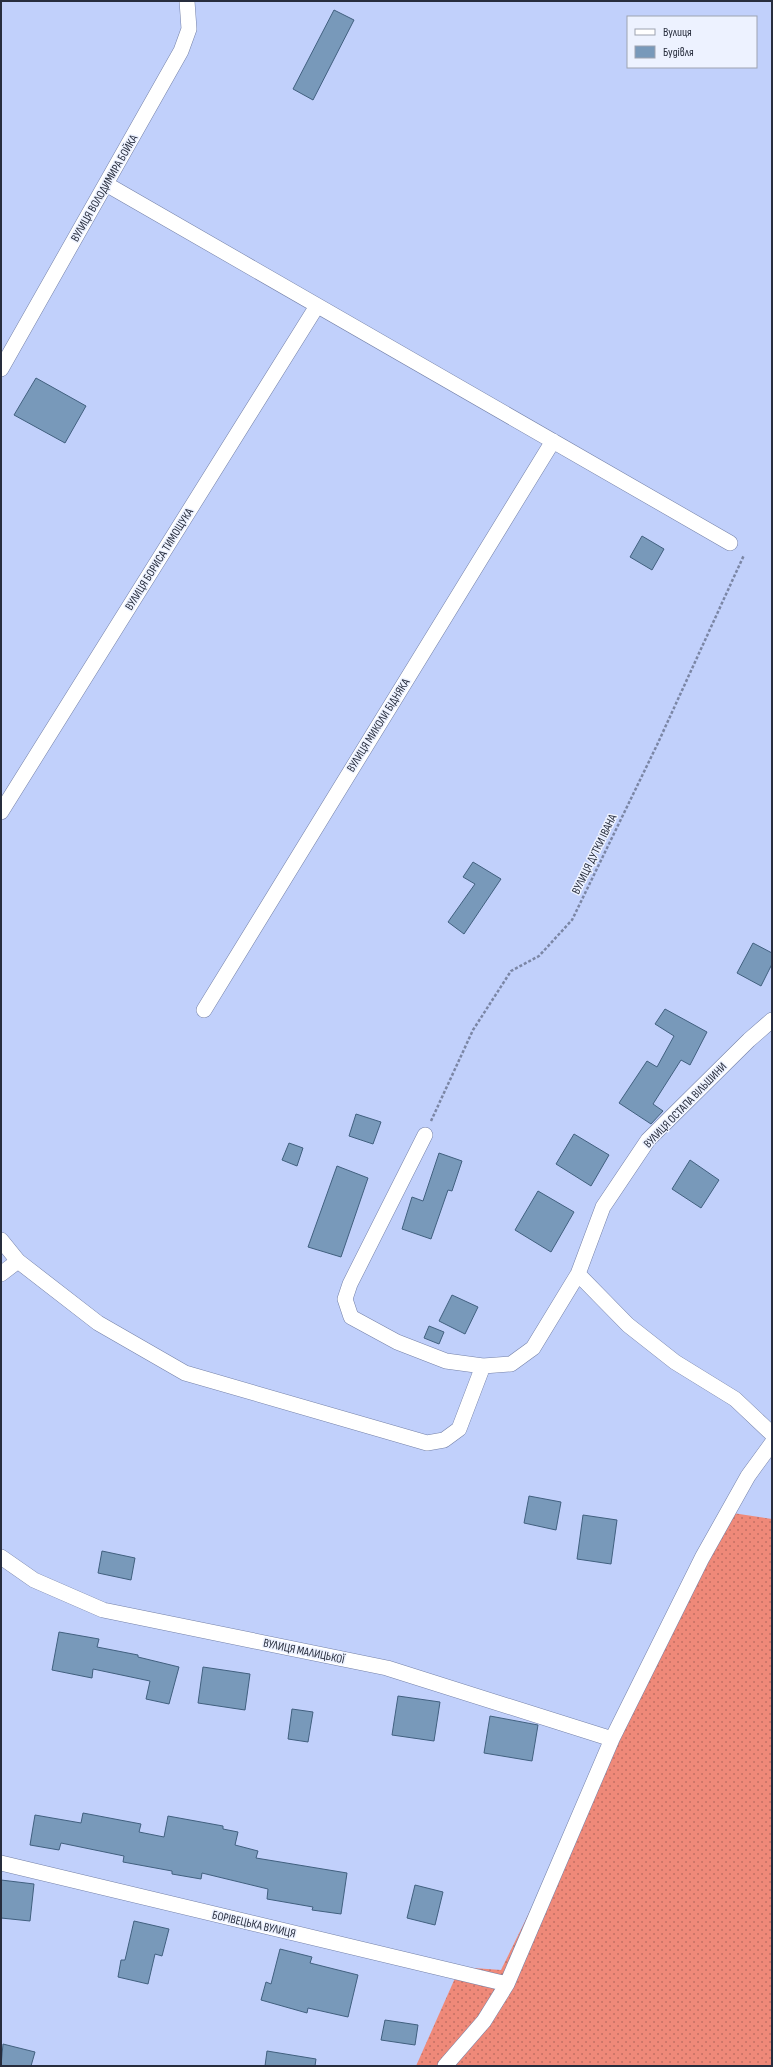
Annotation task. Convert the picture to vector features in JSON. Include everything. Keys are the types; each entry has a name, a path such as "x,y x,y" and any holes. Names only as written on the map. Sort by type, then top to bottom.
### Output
{"street":[{"name":"ВУЛИЦЯ ВОЛОДИМИРА БОЙКА","path":"1,369 181,51 188,29 187,1"},
{"path":"106,184 730,543"},
{"name":"ВУЛИЦЯ БОРИСА ТИМОЩУКА","path":"1,812 317,306"},
{"name":"ВУЛИЦЯ МИКОЛИ БІДНЯКА","path":"204,1010 553,441"},
{"name":"ВУЛИЦЯ ОСТАПА ВІЛЬШИНИ","path":"483,1366 511,1364 533,1348 578,1274 603,1207 648,1140 749,1040 772,1020"},
{"path":"1,1240 18,1261 98,1323 185,1373 427,1444 444,1440 458,1429 483,1366 446,1361 397,1342 351,1317 345,1299 350,1284 425,1134"},
{"path":"1,1274 18,1261"},
{"path":"578,1274 628,1325 675,1362 735,1399 772,1434"},
{"path":"445,2066 484,2021 507,1984 612,1739 702,1558 748,1476 772,1443"},
{"name":"ВУЛИЦЯ МАЛИЦЬКОЇ","path":"1,1557 34,1580 103,1610 387,1668 612,1739"},
{"name":"БОРІВЕЦЬКА ВУЛИЦЯ","path":"1,1863 507,1984"}],"path":[{"name":"ВУЛИЦЯ ДУТКИ ІВАНА","path":"425,1134 473,1030 511,971 539,956 572,920 657,745 744,555"}],"shaded area":[{"path":"726,1512 772,1519 772,2066 416,2066 460,1967 501,1970"}],"building":[{"path":"334,10 354,20 313,100 293,89"},
{"path":"36,378 86,406 65,443 14,415"},
{"path":"642,536 664,549 652,570 630,557"},
{"path":"473,862 501,879 464,934 448,922 475,884 463,877"},
{"path":"753,943 772,953 772,964 761,986 737,973"},
{"path":"665,1009 707,1032 690,1065 681,1060 653,1104 663,1111 651,1124 619,1103 647,1061 657,1067 674,1036 655,1024"},
{"path":"356,1114 381,1122 373,1144 349,1136"},
{"path":"574,1134 609,1155 591,1186 556,1164"},
{"path":"289,1143 303,1148 297,1166 282,1160"},
{"path":"439,1153 462,1161 452,1191 448,1190 431,1239 402,1229 412,1197 423,1201"},
{"path":"690,1160 719,1180 701,1208 672,1189"},
{"path":"337,1166 368,1178 341,1257 308,1247"},
{"path":"538,1191 574,1212 551,1252 515,1230"},
{"path":"452,1295 478,1307 465,1334 439,1321"},
{"path":"429,1326 444,1332 439,1344 424,1338"},
{"path":"529,1496 561,1502 556,1530 524,1523"},
{"path":"583,1515 617,1520 611,1564 577,1559"},
{"path":"102,1551 135,1558 131,1580 98,1573"},
{"path":"59,1632 99,1639 97,1647 138,1655 138,1657 179,1667 169,1704 146,1699 150,1681 93,1669 92,1678 52,1670"},
{"path":"203,1667 250,1674 245,1710 198,1703"},
{"path":"398,1696 440,1702 434,1741 392,1735"},
{"path":"292,1709 313,1712 308,1742 288,1739"},
{"path":"490,1716 538,1725 532,1761 484,1753"},
{"path":"83,1813 141,1824 139,1832 164,1837 168,1816 223,1826 223,1829 238,1832 235,1845 258,1851 256,1858 347,1873 341,1914 312,1910 313,1907 267,1899 268,1889 202,1873 201,1879 172,1874 172,1871 123,1862 124,1856 61,1843 59,1850 30,1845 35,1815 81,1823"},
{"path":"1,1880 34,1884 30,1921 1,1918"},
{"path":"415,1885 443,1892 435,1925 407,1918"},
{"path":"134,1921 169,1929 162,1956 155,1954 148,1984 118,1977 121,1960 125,1960"},
{"path":"280,1949 312,1957 310,1963 358,1975 348,2017 308,2008 307,2013 261,2000 266,1982 271,1984"},
{"path":"385,2020 418,2025 415,2045 381,2040"},
{"path":"3,2044 35,2052 31,2066 1,2066"},
{"path":"267,2051 316,2059 315,2066 265,2066"}]}
